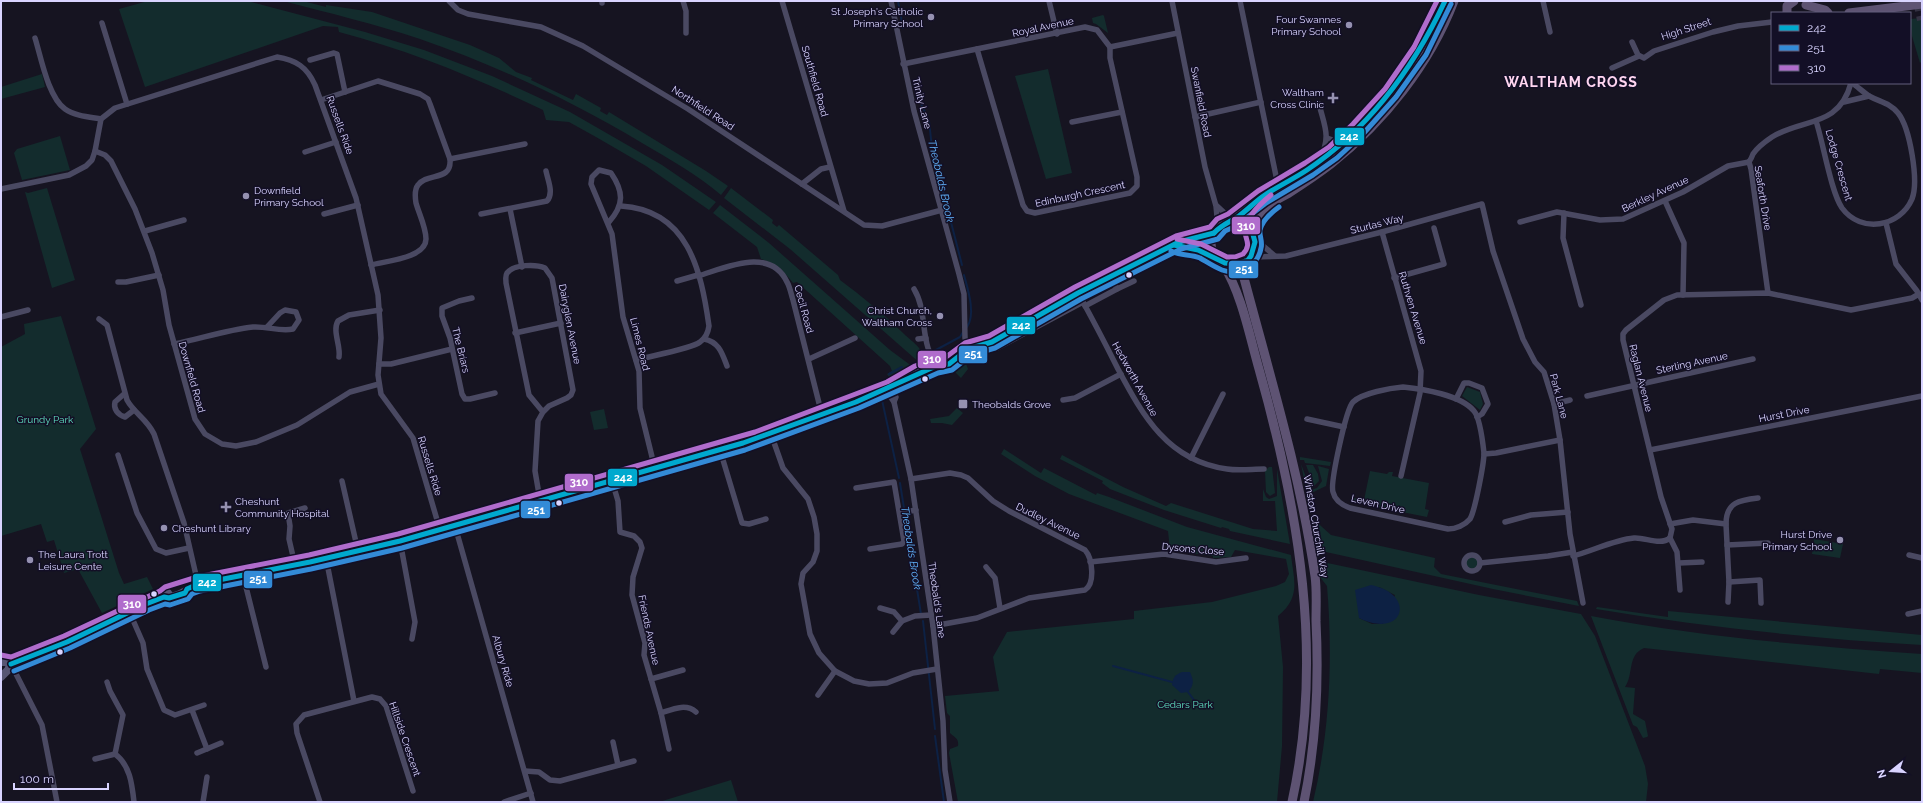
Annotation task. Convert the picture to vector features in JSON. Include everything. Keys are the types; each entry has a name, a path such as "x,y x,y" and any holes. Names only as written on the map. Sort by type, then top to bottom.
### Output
{"main road":[{"path":"1,662 11,664 67,642 129,611 164,597 169,598 185,593 187,589 198,584 295,565 400,541 720,450 771,434 822,415 890,388 905,379 936,366 949,364 968,349 992,342 1111,276 1179,242 1216,230 1232,220 1262,197 1318,162 1345,142 1374,112 1394,88 1420,52 1445,1"},
{"path":"1253,235 1257,219 1268,205 1329,165 1379,120 1404,89 1423,60 1440,33 1454,1"},
{"path":"1854,12 1892,4 1922,4"},
{"path":"1795,6 1825,10 1827,12"},
{"path":"1174,245 1179,248 1197,249 1220,261 1236,265 1250,258 1256,244 1253,235 1243,223 1232,220"},
{"path":"1216,230 1212,243 1220,261"},
{"name":"Winston Churchill Way","path":"1250,258 1244,278 1282,417 1302,506 1315,577 1317,645 1315,716 1308,781 1304,802"},
{"name":"Winston Churchill Way","path":"1220,261 1236,290 1273,419 1293,508 1303,578 1306,645 1305,715 1298,778 1292,802"},
{"path":"1,677 8,670 11,664"}],"street":[{"name":"Northfield Road","path":"449,1 458,10 468,14 541,27 583,46 688,109 864,225 872,227 882,226 942,210"},
{"path":"683,1 686,11 686,33"},
{"name":"Southfield Road","path":"782,1 844,212"},
{"name":"Trinity Lane","path":"891,1 903,64 922,144 942,210 964,294 965,336 968,349"},
{"path":"1049,1 1057,34"},
{"name":"Swanfield Road","path":"1172,1 1205,167 1216,206 1216,230"},
{"path":"1240,1 1276,176"},
{"path":"1543,1 1550,32"},
{"name":"High Street","path":"1612,68 1639,56 1644,58 1654,51 1712,32 1738,26 1771,22"},
{"path":"102,23 127,104"},
{"name":"Royal Avenue","path":"903,64 1057,34 1085,27 1097,30 1102,34 1110,47"},
{"path":"1110,47 1178,33"},
{"path":"1,189 76,172 92,160 95,151 101,119 73,112 59,104 49,83 36,38"},
{"path":"1632,42 1639,56"},
{"name":"Edinburgh Crescent","path":"977,49 1023,205 1031,212 1037,213 1124,194 1135,189 1138,181 1110,58 1110,47"},
{"path":"310,60 334,53 337,54 345,92"},
{"name":"Russells Ride","path":"101,119 115,108 277,57 296,62 305,68 311,76 321,100 358,206 380,310 381,338 379,384 387,403 413,438 440,530"},
{"path":"321,100 378,81 420,94 428,99 450,159 448,170 441,175 423,181 415,190 426,237 425,244 422,249 407,256 371,265"},
{"path":"1844,102 1852,84"},
{"path":"1853,84 1869,96 1889,105 1902,120 1908,137 1915,187 1910,201 1902,213 1886,223 1896,264 1922,300"},
{"name":"Lodge Crescent","path":"1869,96 1844,102 1835,111 1816,121 1835,193 1843,209 1850,216 1864,223 1886,223"},
{"path":"1195,117 1261,102"},
{"path":"1318,162 1325,148 1327,138 1319,104"},
{"path":"1072,122 1122,112"},
{"name":"Seaforth Drive","path":"1768,293 1749,162 1754,153 1772,137 1816,121"},
{"path":"1327,138 1338,142 1345,142"},
{"path":"304,152 336,142"},
{"path":"450,159 525,144"},
{"name":"Downfield Road","path":"95,151 111,161 144,231 159,275 174,344 195,419 205,434 222,444 246,445 267,439 297,424 350,392 379,384"},
{"name":"Berkley Avenue","path":"1520,222 1550,213 1564,213 1600,220 1618,220 1634,215 1665,201 1728,166 1749,162"},
{"path":"802,184 821,170 830,167"},
{"name":"Limes Road","path":"621,206 618,187 611,173 599,170 594,173 591,184 599,205 609,222 615,249 624,317 639,371 640,408 655,469"},
{"path":"481,214 547,201 550,197 550,190 546,171"},
{"path":"1665,201 1684,243 1683,295"},
{"name":"Sturlas Way","path":"1250,258 1286,256 1323,250 1482,204"},
{"name":"Park Lane","path":"1482,204 1493,251 1523,339 1536,362 1544,372 1554,404 1560,440 1573,554 1583,603"},
{"path":"324,214 358,206"},
{"path":"609,222 621,206 638,207 647,210 674,228 686,243 694,261 708,326 708,333 692,347 636,360"},
{"path":"1216,206 1232,220"},
{"path":"510,209 522,267 514,268 506,275 515,333 529,395 543,412 538,421 536,445 535,475 540,500"},
{"path":"1564,213 1563,238 1581,305"},
{"path":"144,231 184,220"},
{"path":"1394,278 1444,264 1434,228"},
{"name":"Ruthven Avenue","path":"1382,232 1420,364 1422,376 1401,476"},
{"path":"1253,235 1275,256"},
{"name":"Cecil Road","path":"677,282 754,261 766,263 778,270 788,282 809,359 822,415"},
{"name":"Dairyglen Avenue","path":"522,267 540,266 549,272 561,323 573,390 571,395 549,406 543,412"},
{"path":"118,282 126,282 159,275"},
{"path":"1111,276 1117,289"},
{"path":"992,342 997,348 1001,347 1084,304 1134,281"},
{"path":"914,289 918,297 928,348 936,366"},
{"name":"Hedworth Avenue","path":"1078,293 1136,403 1149,422 1164,439 1191,458 1228,469 1264,469"},
{"name":"Raglan Avenue","path":"1680,590 1679,563 1675,546 1670,538 1672,533 1670,524 1622,339 1624,333 1664,300 1683,295 1768,293 1851,310 1912,298 1919,294"},
{"name":"The Briars","path":"472,298 459,301 442,308 442,316 452,349 462,394 466,398 470,399 495,393"},
{"path":"1,317 28,310"},
{"path":"174,344 253,327 267,327 285,331 293,329 299,320 296,312 285,310 280,313 267,327"},
{"path":"339,358 340,351 336,328 338,321 349,315 380,310"},
{"path":"99,319 107,325 124,394 128,404 147,421 154,434 177,503 198,584"},
{"path":"515,333 561,323"},
{"path":"704,338 714,342 719,347 726,366"},
{"path":"809,359 855,338"},
{"path":"918,339 926,338"},
{"path":"379,364 391,364 452,349"},
{"name":"Sterling Avenue","path":"1587,396 1753,359"},
{"path":"1063,400 1075,398 1121,374"},
{"path":"1456,399 1464,383 1469,383 1482,388 1488,404 1482,414 1477,417"},
{"name":"Theobald's Lane","path":"890,388 895,393 894,402 911,479 930,615 933,626 945,770 950,802"},
{"name":"Leven Drive","path":"1396,388 1420,390 1456,399 1473,410 1477,417 1484,454 1471,517 1460,527 1448,528 1350,508 1338,502 1334,497 1332,486 1344,427 1351,405 1360,398 1396,388"},
{"path":"124,394 114,404 117,413 125,417 134,410"},
{"path":"1191,458 1223,394"},
{"name":"Hurst Drive","path":"1650,450 1922,396"},
{"path":"1554,404 1570,400"},
{"path":"1307,419 1344,427"},
{"path":"771,434 786,473 805,495 812,510 817,534 817,551 813,562 803,573 801,584 810,634 822,658 836,671 854,681 875,684 895,681 914,673 937,669"},
{"path":"1484,454 1560,440"},
{"path":"720,450 742,522 748,524 766,519"},
{"path":"118,455 137,513 156,549 166,553 189,548"},
{"name":"Dudley Avenue","path":"911,479 950,473 964,476 993,501 1008,511 1085,550 1090,562"},
{"path":"342,481 358,551"},
{"name":"Friends Avenue","path":"612,481 619,507 620,532 634,536 642,548 633,577 632,595 643,632 645,643 644,655 661,713 668,749"},
{"path":"856,488 894,482 904,512 904,536 902,544 870,549"},
{"path":"1728,602 1729,582 1726,524 1727,512 1734,503 1741,500 1758,498"},
{"path":"295,565 289,539 290,526 288,513 305,508"},
{"path":"904,512 916,510"},
{"path":"1505,522 1531,515 1568,512"},
{"path":"1670,524 1693,520 1726,524"},
{"name":"Albury Ride","path":"455,526 533,802"},
{"path":"1480,563 1573,554 1628,539 1641,538 1660,541 1670,538"},
{"path":"400,541 415,622 412,639"},
{"path":"1727,545 1768,544"},
{"name":"Dysons Close","path":"1090,562 1164,554 1216,562 1246,558"},
{"path":"1909,555 1922,558"},
{"path":"326,558 354,701"},
{"path":"933,626 977,618 1029,598 1084,590 1090,586 1091,582 1090,562"},
{"path":"1679,563 1702,562"},
{"path":"986,567 995,578 1000,608"},
{"path":"244,575 266,667"},
{"path":"1729,582 1760,580 1761,603"},
{"path":"880,608 894,612 902,621"},
{"path":"129,611 143,643 147,669 164,710 175,716 204,705"},
{"path":"1908,614 1922,611"},
{"path":"893,632 902,621 915,616 930,615"},
{"path":"11,664 42,725 57,802"},
{"name":"Friends Avenue","path":"651,679 682,670"},
{"path":"818,694 836,671"},
{"path":"107,682 110,691 123,715 115,754"},
{"name":"Hillside Crescent","path":"320,802 297,733 296,724 304,715 354,701 375,697 384,703 413,791"},
{"path":"661,713 684,707 692,708 696,712"},
{"path":"192,710 207,749"},
{"path":"613,742 618,765"},
{"path":"197,753 221,743"},
{"path":"95,759 115,754"},
{"path":"115,754 124,761 128,771 134,802"},
{"path":"525,771 539,772 550,780 560,781 634,761"},
{"path":"203,802 207,777"},
{"path":"504,802 531,793"}],"green space":[{"path":"148,1 247,1 365,32 424,50 492,76 570,112 662,165 716,202 709,210 646,166 569,122 546,120 543,110 518,98 443,66 366,39 339,32 338,27 323,26 145,87 119,9"},
{"path":"283,1 303,1 326,7 326,5 372,12 470,45 499,58 516,72 532,78 531,80 573,100 576,94 601,108 600,111 607,115 609,112 728,186 721,195 683,168 589,113 534,85 478,61 420,39"},
{"path":"1103,15 1108,33 1093,23 1092,18"},
{"path":"1922,18 1922,61 1920,63 1912,36 1911,19"},
{"path":"1048,69 1072,173 1046,179 1015,76"},
{"path":"42,74 45,87 1,99 1,87"},
{"path":"60,136 70,170 22,180 14,153 17,149"},
{"path":"47,188 75,280 52,288 25,192 28,193"},
{"path":"731,188 773,220 772,223 777,227 779,225 838,275 840,280 879,311 916,344 926,360 921,364 790,249 724,198"},
{"path":"720,205 769,243 890,350 913,367 889,377 887,374 892,371 890,366 797,282 793,283 779,268 761,259 757,247 713,213"},
{"name":"Grundy Park","path":"61,316 96,429 80,449 119,573 124,584 147,577 153,589 102,613 78,569 64,573 54,540 47,542 41,524 1,536 1,347 25,334 24,324"},
{"path":"965,361 968,369 961,378 953,370 958,364"},
{"path":"1467,387 1480,392 1483,404 1480,410 1462,396"},
{"path":"957,408 963,413 952,425 931,423 930,419 949,416"},
{"path":"604,409 608,428 594,430 590,412"},
{"name":"Cedars Park","path":"1004,449 1041,473 1044,468 1096,495 1097,493 1109,497 1187,527 1291,555 1294,581 1293,595 1285,609 1278,616 1283,667 1282,746 1277,802 958,802 949,753 950,749 958,746 958,741 950,733 950,716 947,713 945,696 999,691 993,657 1007,632 1134,619 1134,611 1212,602 1276,586 1285,582 1289,574 1286,559 1235,550 1231,557 1213,558 1213,556 1170,550 1168,531 1069,494 1035,476 1001,454"},
{"path":"1062,455 1123,487 1166,506 1171,503 1253,529 1277,531 1275,501 1263,501 1263,489 1266,497 1269,499 1277,496 1277,469 1290,544 1230,531 1229,529 1221,528 1164,510 1110,489 1102,483 1103,481 1060,459"},
{"path":"1300,457 1331,462 1330,466 1305,463 1304,460 1300,460"},
{"path":"1301,464 1311,490 1317,488 1322,481 1318,466 1329,469 1326,486 1307,495"},
{"path":"1306,465 1313,465 1318,474 1319,481 1314,486"},
{"path":"1269,467 1272,467 1275,493 1270,496 1266,492 1265,471"},
{"path":"1370,471 1387,474 1389,472 1393,472 1392,476 1429,483 1425,509 1429,510 1427,517 1352,502 1353,498 1364,500"},
{"path":"1312,518 1331,535 1435,558 1434,567 1441,574 1577,601 1579,606 1493,589 1317,550"},
{"path":"1814,539 1843,544 1840,558 1812,554"},
{"path":"1472,556 1477,558 1479,563 1477,568 1472,570 1467,568 1465,563 1467,558"},
{"path":"1318,561 1479,595 1581,614 1595,636 1645,766 1648,784 1646,802 1313,802 1323,748 1329,694 1330,667 1327,586 1320,577","holes":["1379,587 1395,595 1383,624 1372,624 1359,618"]},
{"path":"1597,607 1668,617 1668,611 1922,635 1922,645 1801,636 1719,627 1596,609"},
{"path":"1591,616 1673,630 1756,640 1922,654 1922,673 1880,669 1879,674 1644,648 1635,655 1628,682 1625,687 1635,688 1633,714 1645,721 1648,736 1643,738 1637,727 1633,725"},
{"path":"731,780 738,802 659,802"}],"water":[{"path":"1371,585 1386,590 1395,597 1399,605 1399,613 1395,620 1386,623 1374,623 1359,618 1355,590"},
{"path":"1182,672 1190,672 1193,683 1188,692 1181,693 1172,685 1175,677"}],"waterway":[{"name":"Theobalds Brook","path":"898,1 903,28"},
{"name":"Theobalds Brook","path":"918,97 929,121 932,148 962,265"},
{"name":"Theobalds Brook","path":"964,275 971,309 970,322 967,327"},
{"name":"Theobalds Brook","path":"934,351 960,337 963,332"},
{"name":"Theobalds Brook","path":"889,374 902,367"},
{"name":"Theobalds Brook","path":"882,400 899,478"},
{"name":"Theobalds Brook","path":"900,483 921,614"},
{"name":"Theobalds Brook","path":"923,621 935,729"},
{"path":"1113,666 1172,682"},
{"path":"1188,692 1200,708"},
{"name":"Theobalds Brook","path":"935,736 944,802"}],"tunnel":[{"path":"1918,1 1922,20"}],"transit line":[{"name":"310","path":"1,655 11,657 64,636 160,591 165,587 197,577 309,555 398,534 755,432 887,382 915,366 934,359 946,357 965,343 989,336 1075,287 1176,236 1210,227 1217,219 1228,214 1258,191 1329,147 1353,124 1385,89 1414,47 1437,1"},
{"name":"242","path":"1214,233 1239,216 1267,193 1307,170 1330,153 1370,116 1404,73 1419,50 1445,1"},
{"name":"251","path":"14,671 70,648 149,610 165,604 170,605 188,599 192,594 200,591 311,569 402,548 745,450 859,408 938,373 952,370 971,355 995,348 1081,299 1181,249 1218,239 1225,231 1236,226 1266,203 1313,175 1337,158 1363,134 1396,97 1426,55 1451,4"},
{"name":"310","path":"1177,239 1201,244 1227,257 1235,257 1243,254 1248,245 1245,234 1248,221 1259,206 1271,195"},
{"name":"251","path":"1171,251 1178,254 1200,258 1213,266 1228,272 1235,272 1247,268 1256,260 1259,254 1261,246 1260,232 1263,223 1273,211 1279,207"},
{"name":"242","path":"1174,245 1198,250 1225,263 1237,264 1248,260 1251,256 1255,242 1252,231"},
{"name":"242","path":"11,664 67,642 146,604 164,597 169,598 185,593 187,589 198,584 310,562 400,541 743,443 856,402 936,366 949,364 968,349 992,342 1078,293 1179,242 1214,233"}],"place":[{"name":"St Joseph's Catholic Primary School","path":"931,17"},
{"name":"Four Swannes Primary School","path":"1349,25"},
{"name":"Waltham Cross Clinic","path":"1333,98"},
{"name":"Downfield Primary School","path":"246,196"},
{"name":"Christ Church, Waltham Cross","path":"940,316"},
{"name":"Theobalds Grove","path":"963,404"},
{"name":"Cheshunt Community Hospital","path":"226,507"},
{"name":"Cheshunt Library","path":"164,528"},
{"name":"Hurst Drive Primary School","path":"1840,540"},
{"name":"The Laura Trott Leisure Cente","path":"30,560"}],"district":[{"name":"WALTHAM CROSS","path":"1571,82"}]}
